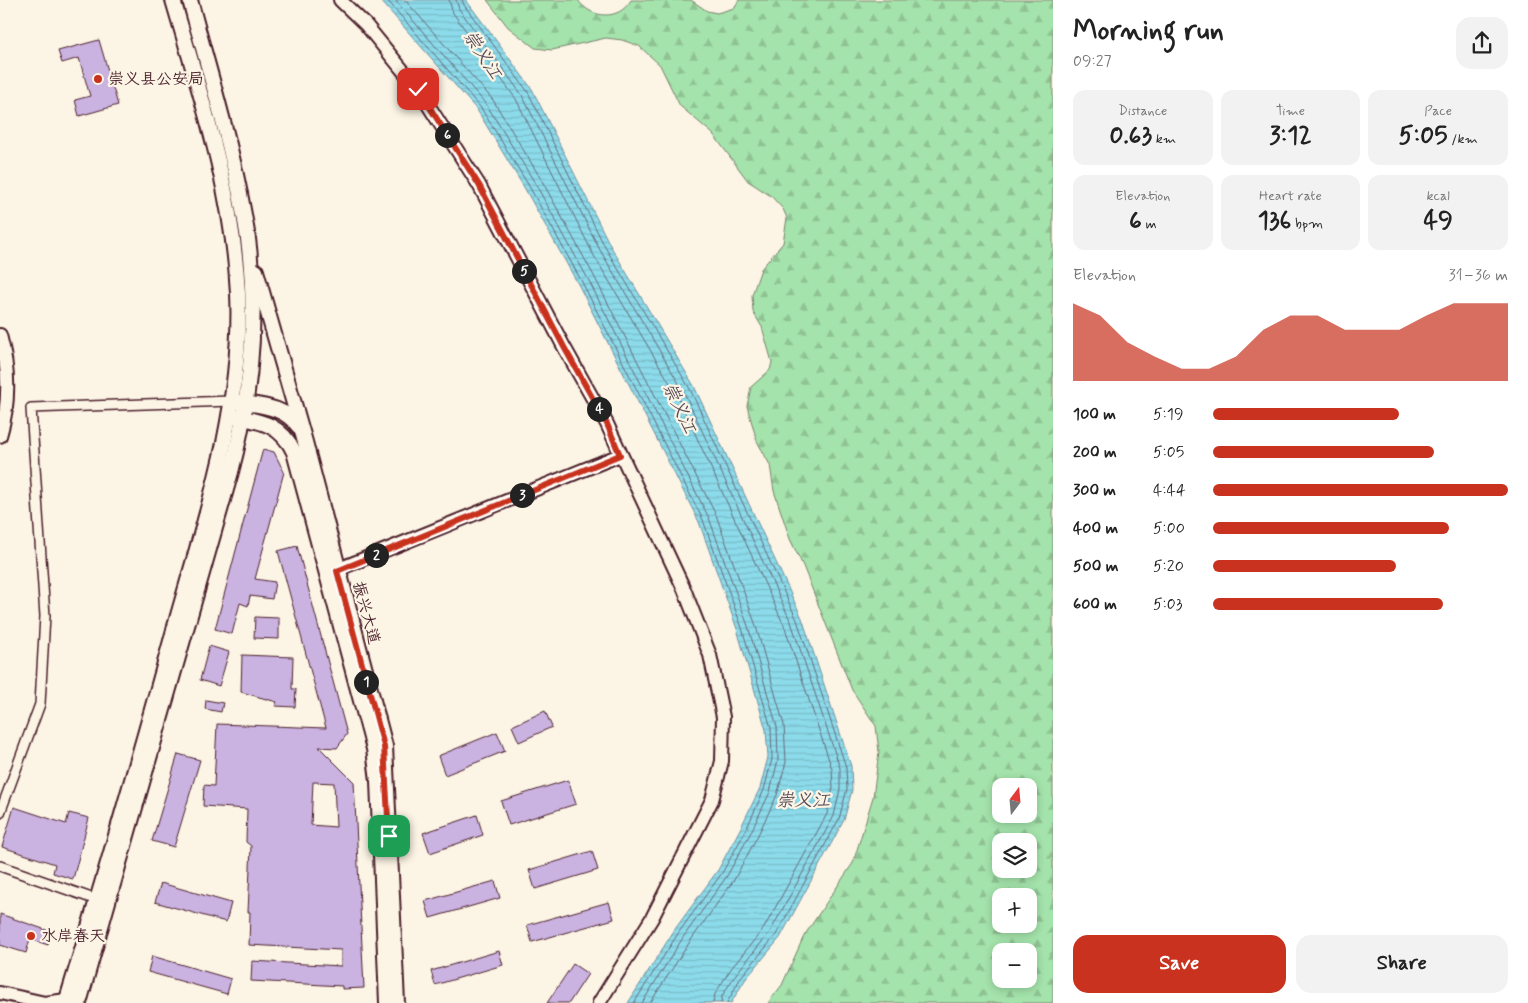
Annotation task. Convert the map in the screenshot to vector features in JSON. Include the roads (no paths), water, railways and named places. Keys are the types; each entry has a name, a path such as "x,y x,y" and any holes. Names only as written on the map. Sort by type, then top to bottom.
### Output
{"main road":[{"path":"72,1002 97,900 218,470 231,401 238,296 234,242 212,137 173,0"},
{"path":"72,1002 232,472 246,403 251,360 252,295 248,240 226,132 190,0"},
{"path":"340,0 366,25 418,89 479,185 559,338 607,424 684,589 710,655 723,718 722,760 712,800 652,918 599,1003"},
{"name":"振兴大道","path":"248,240 305,442 332,572 374,749 378,781 387,1003"},
{"path":"0,335 8,383 6,412 0,436"},
{"path":"231,401 276,408 288,415 299,427 305,442"},
{"path":"229,416 243,418"},
{"name":"振兴大道","path":"243,418 274,426 286,438 294,452 384,746 397,1003"},
{"path":"332,572 620,455"},
{"path":"0,993 45,1003 72,1002"}],"street":[{"path":"0,813 40,704 45,616 31,408 231,401"},
{"path":"0,866 97,900"}],"water":[{"name":"崇义江","path":"380,0 466,0 532,89 610,245 694,386 802,618 851,766 852,790 844,820 780,938 745,980 731,1003 628,1003 675,929 718,870 760,788 768,757 766,730 737,629 699,522 578,284 525,189 477,110"}],"place":[{"name":"崇义县公安局","path":"98,79"},
{"name":"水岸春天","path":"31,936"}]}
